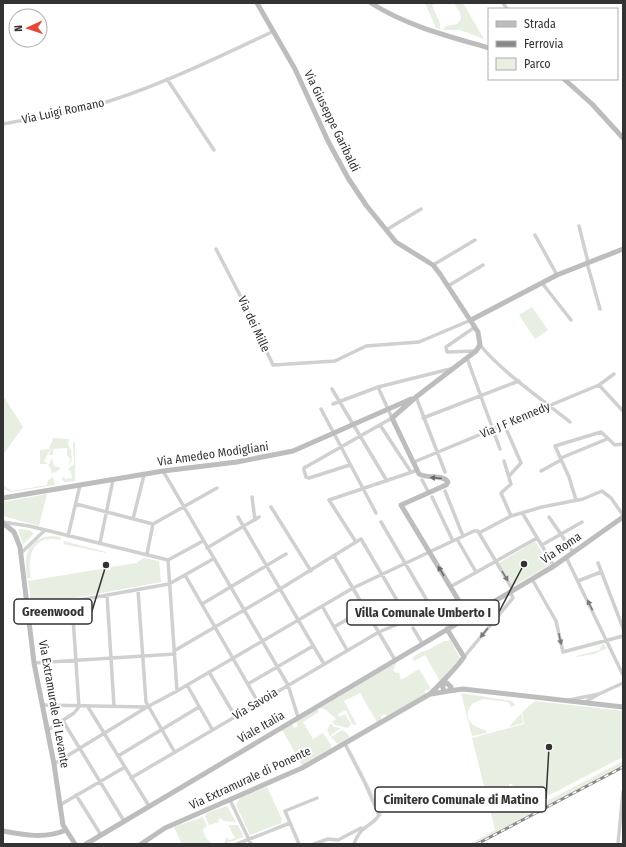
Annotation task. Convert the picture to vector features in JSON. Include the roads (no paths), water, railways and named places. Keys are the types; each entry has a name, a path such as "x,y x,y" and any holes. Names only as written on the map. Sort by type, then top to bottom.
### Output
{"main road":[{"name":"Via Giuseppe Garibaldi","path":"257,3 295,69 328,141 352,184 396,242 433,265 472,320 478,332 480,345"},
{"path":"371,3 384,11 432,32 488,48"},
{"path":"565,80 592,104 623,138"},
{"path":"472,320 557,275 623,249"},
{"path":"468,616 401,505 430,495 446,485 448,482 447,479 424,477 418,470 392,418 450,369 476,351 480,345"},
{"name":"Via Amedeo Modigliani","path":"3,498 163,471 237,462 278,455 293,451 354,426 388,408 416,397"},
{"name":"Via Roma","path":"447,629 554,566 623,516"},
{"name":"Via Extramurale di Levante","path":"3,523 14,532 21,553 29,609 34,663 48,730 60,805 66,830 75,844"},
{"path":"447,629 464,657 447,676 447,687"},
{"name":"Viale Italia","path":"86,844 447,629"},
{"name":"Via Extramurale di Ponente","path":"142,844 165,828 282,778 430,694 447,687 567,700 583,700 623,707"},
{"path":"3,831 35,836 52,834 66,830"},
{"path":"93,844 96,838"}],"street":[{"name":"Via Luigi Romano","path":"3,124 89,107 167,79 274,31"},
{"path":"167,79 214,150"},
{"path":"386,230 421,209"},
{"path":"579,226 600,309"},
{"path":"535,235 557,275"},
{"path":"433,265 475,240"},
{"name":"Via dei Mille","path":"216,249 244,303 273,365 335,361 366,346 419,342 472,320"},
{"path":"448,286 483,265"},
{"path":"542,283 571,320"},
{"path":"475,326 446,347 447,352 476,351"},
{"path":"480,345 489,357 570,422"},
{"path":"467,358 500,449"},
{"path":"333,404 378,387 450,369"},
{"name":"Via J F Kennedy","path":"414,462 599,385 614,374"},
{"path":"423,418 519,381"},
{"path":"599,385 622,410"},
{"path":"350,465 308,478 306,477 304,468 392,418 378,387"},
{"path":"332,389 386,481"},
{"path":"416,397 436,453 445,472"},
{"path":"321,409 376,513"},
{"path":"504,424 520,463 508,477 511,484 501,493 511,516"},
{"path":"380,425 411,472"},
{"path":"576,500 570,477 555,446 601,432 615,445 623,444"},
{"path":"541,471 561,459 607,439"},
{"path":"504,461 510,475"},
{"path":"356,542 329,500 418,470"},
{"path":"163,471 183,508 288,685 298,717"},
{"path":"133,519 144,475"},
{"path":"100,543 114,480"},
{"path":"422,480 452,541"},
{"path":"68,536 80,485"},
{"path":"76,504 153,524 217,488"},
{"path":"445,491 463,536"},
{"path":"479,533 511,516 523,514 542,507 576,500 602,491 611,498 623,516"},
{"path":"252,497 255,520"},
{"path":"271,507 311,571"},
{"path":"523,514 554,566"},
{"path":"238,517 265,566 324,664"},
{"path":"207,548 259,517"},
{"path":"549,517 573,552"},
{"path":"381,522 432,609"},
{"path":"542,545 582,522"},
{"path":"3,523 29,526 168,560 203,541"},
{"path":"147,554 153,524"},
{"path":"21,553 44,530"},
{"path":"54,764 147,707 187,686 262,640 353,588 452,541 474,531 478,531 496,562 513,598 464,657"},
{"path":"450,587 537,538"},
{"path":"34,663 142,656 174,652 362,539 408,619"},
{"path":"457,539 476,572"},
{"path":"202,604 286,554"},
{"path":"334,556 395,660"},
{"path":"566,557 623,675"},
{"path":"29,609 169,584 186,576 213,559"},
{"path":"168,560 177,691"},
{"path":"598,563 623,628"},
{"path":"578,581 601,572"},
{"path":"186,576 258,702"},
{"path":"532,579 556,621 563,652 623,636"},
{"path":"138,590 147,707 174,751"},
{"path":"107,595 114,706"},
{"name":"Via Savoia","path":"131,778 174,751 379,632 458,599"},
{"path":"72,602 79,707"},
{"path":"322,606 347,650"},
{"path":"334,627 365,609"},
{"path":"413,628 422,643"},
{"path":"248,684 313,646"},
{"path":"209,672 235,716"},
{"path":"583,700 623,683"},
{"path":"187,686 212,730"},
{"path":"42,705 79,707 147,707"},
{"path":"48,730 63,721 79,707"},
{"path":"88,707 149,806"},
{"path":"118,756 200,707"},
{"path":"63,721 124,821"},
{"path":"314,844 328,839 338,840 377,819 379,813 344,744"},
{"path":"60,805 125,767"},
{"path":"618,844 623,792"},
{"path":"76,795 101,835"},
{"path":"299,844 285,811 317,798"},
{"path":"230,800 251,844"},
{"path":"237,844 290,823"},
{"path":"354,844 359,833 364,827"}],"railway":[{"path":"477,844 623,767"}],"place":[{"name":"Villa Comunale Umberto I","path":"524,564"},
{"name":"Greenwood","path":"106,565"},
{"name":"Cimitero Comunale di Matino","path":"549,747"}]}
